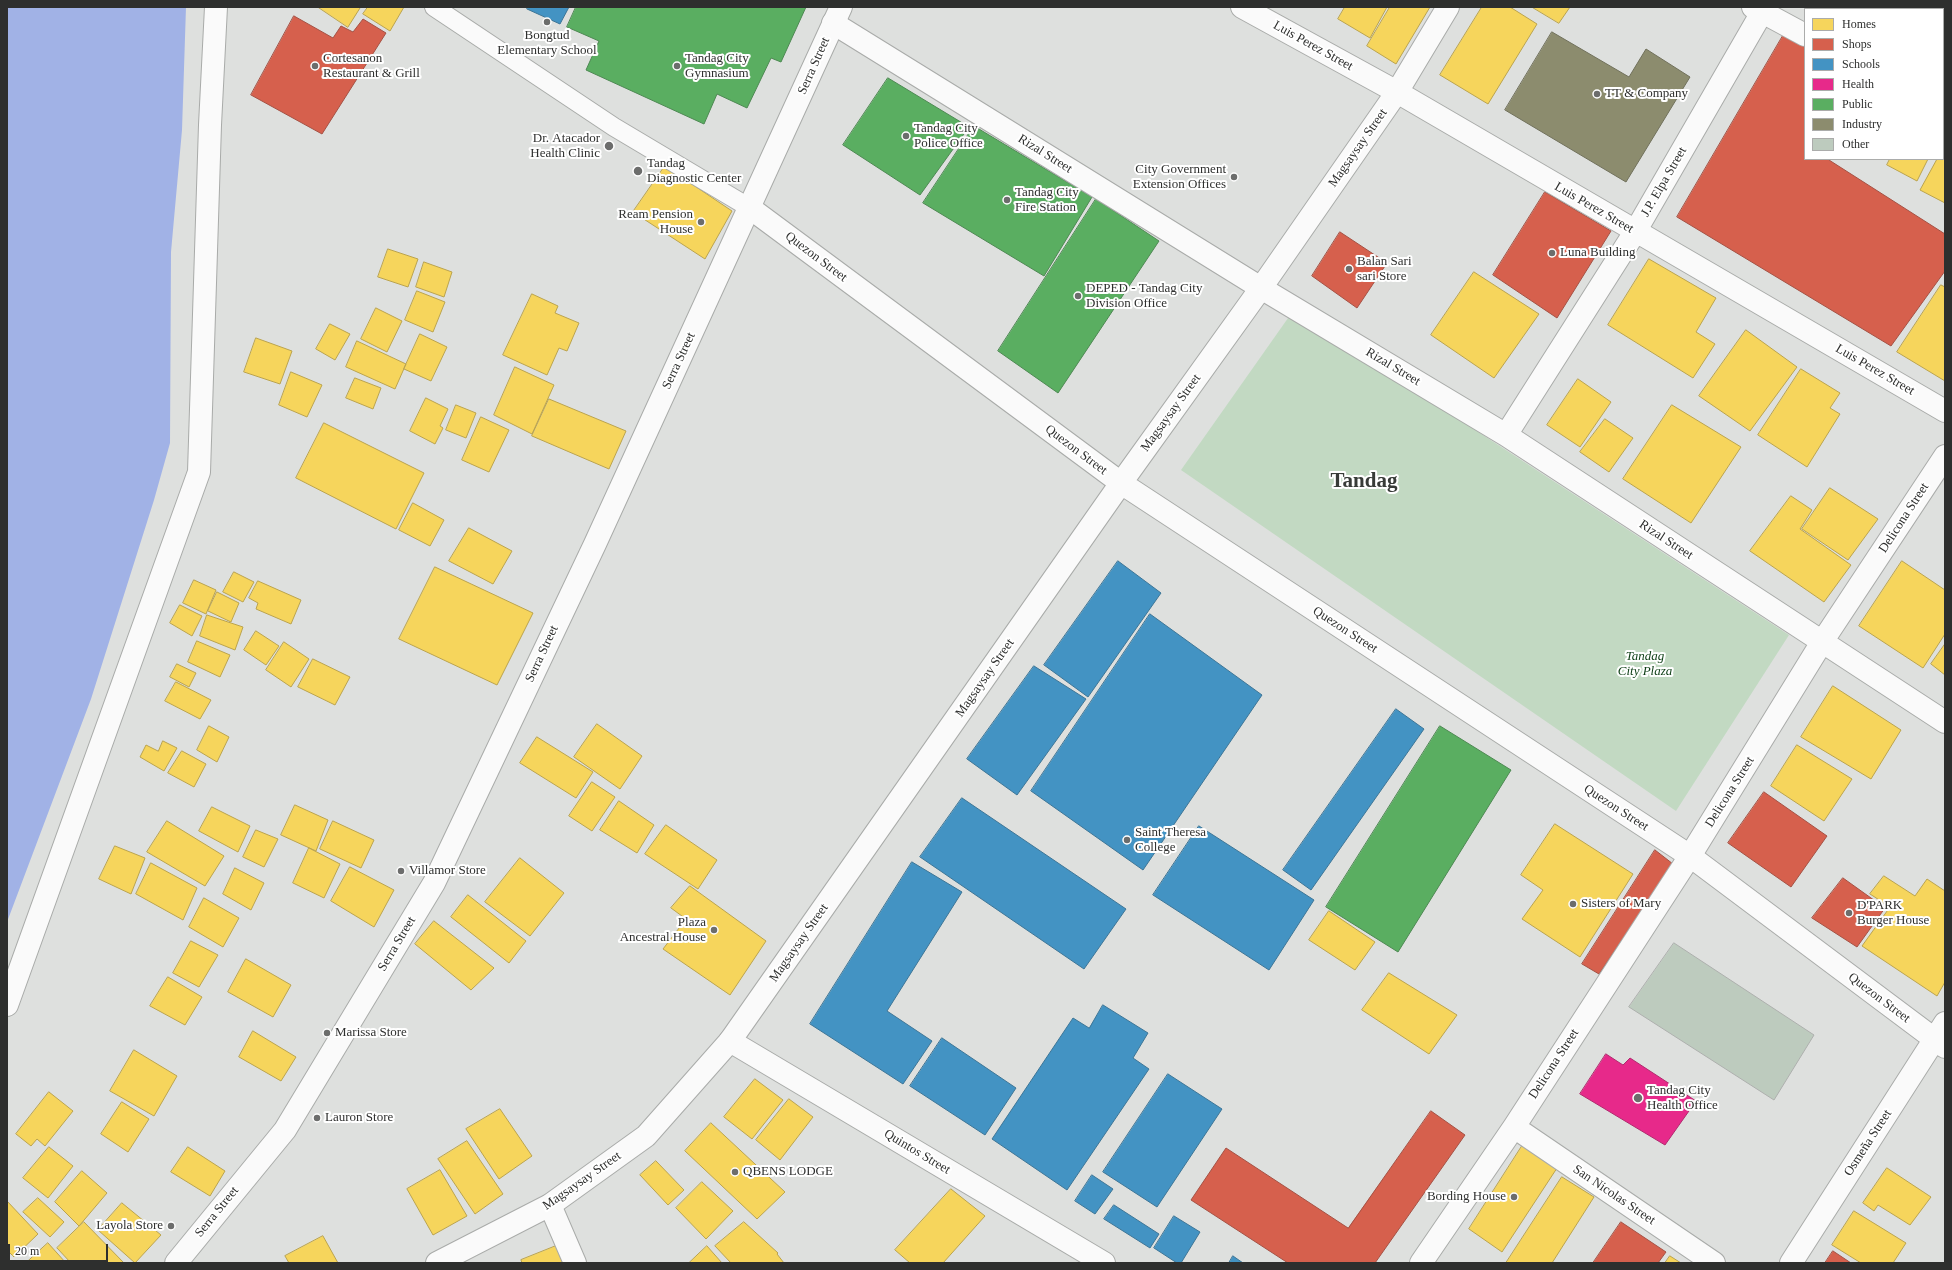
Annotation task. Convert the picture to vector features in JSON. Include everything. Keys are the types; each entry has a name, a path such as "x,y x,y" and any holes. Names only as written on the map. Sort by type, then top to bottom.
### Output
{"street":[{"path":"7,1005 199,472 210,125 216,7"},
{"name":"Luis Perez Street","path":"1242,7 1397,92 1635,232 1945,411"},
{"name":"Magsaysay Street","path":"437,1263 550,1205 646,1136 730,1041 1121,483 1261,288 1397,92 1448,7"},
{"path":"1760,9 1804,34"},
{"name":"J.P. Elpa Street","path":"1506,435 1635,232 1760,9"},
{"name":"Serra Street","path":"176,1263 285,1130 434,883 595,544 837,15"},
{"name":"Rizal Street","path":"837,15 1261,288 1506,435 1945,722"},
{"name":"Quezon Street","path":"750,208 1121,483 1690,856 1942,1037"},
{"name":"Delicona Street","path":"1422,1263 1514,1127 1690,856 1822,642 1945,456"},
{"name":"Osmeña Street","path":"1791,1263 1942,1037"},
{"name":"Quintos Street","path":"730,1041 1104,1263"},
{"name":"San Nicolas Street","path":"1514,1127 1714,1263"},
{"path":"550,1205 575,1263"}],"lane":[{"path":"434,7 614,127 750,208"}],"green space":[{"name":"Tandag City Plaza","path":"1293,311 1789,635 1676,811 1181,470"}],"water":[{"path":"7,7 186,7 182,130 171,252 170,443 154,500 91,699 7,922"}],"building: Homes":[{"path":"318,7 359,7 360,8 348,27"},
{"path":"368,7 404,7 390,31 363,14"},
{"path":"1345,7 1387,7 1370,38 1338,19"},
{"path":"1390,7 1430,7 1396,64 1367,46"},
{"path":"1482,7 1510,7 1537,24 1488,104 1440,75"},
{"path":"1532,7 1570,7 1559,23"},
{"path":"1894,7 1919,7 1918,8"},
{"path":"1945,7 1945,50 1944,8 1924,8"},
{"path":"1945,144 1945,203 1920,190 1936,160 1944,160"},
{"path":"1890,160 1928,160 1917,181 1887,165"},
{"path":"665,166 732,211 705,259 633,212"},
{"path":"388,249 418,259 408,287 378,277"},
{"path":"1649,259 1716,298 1696,332 1715,344 1693,378 1608,325"},
{"path":"424,262 452,272 444,297 416,287"},
{"path":"1474,272 1539,314 1494,378 1431,335"},
{"path":"1941,285 1945,287 1945,381 1897,352"},
{"path":"417,291 445,302 433,332 405,320"},
{"path":"532,294 558,306 555,313 579,323 567,351 559,348 547,375 503,355"},
{"path":"376,308 402,321 387,352 361,339"},
{"path":"330,324 350,334 335,360 316,349"},
{"path":"1746,330 1797,367 1750,431 1699,396"},
{"path":"420,334 447,347 431,381 404,369"},
{"path":"256,338 292,351 280,384 244,372"},
{"path":"357,341 406,364 395,389 346,367"},
{"path":"515,367 554,385 532,434 494,415"},
{"path":"1801,369 1840,393 1830,408 1840,414 1807,467 1758,435"},
{"path":"291,372 322,385 307,417 279,405"},
{"path":"355,378 381,388 373,409 346,398"},
{"path":"1578,379 1611,402 1580,447 1547,425"},
{"path":"426,398 448,409 440,426 443,428 435,444 410,431"},
{"path":"549,399 626,431 609,469 532,436"},
{"path":"456,405 476,413 466,438 446,430"},
{"path":"1672,405 1741,447 1691,523 1623,479"},
{"path":"481,417 509,430 489,472 462,460"},
{"path":"1605,419 1633,438 1609,472 1580,452"},
{"path":"324,423 424,473 396,529 296,478"},
{"path":"1830,488 1878,519 1848,560 1802,529"},
{"path":"1791,496 1812,510 1800,529 1851,565 1824,602 1750,551"},
{"path":"413,503 444,520 430,546 399,530"},
{"path":"469,528 512,551 493,584 449,561"},
{"path":"1902,561 1945,590 1945,634 1923,668 1859,626"},
{"path":"435,567 533,613 497,685 399,639"},
{"path":"234,572 254,582 243,602 223,592"},
{"path":"194,580 216,590 206,614 183,603"},
{"path":"258,581 301,600 291,624 256,609 258,603 249,598"},
{"path":"217,592 239,603 231,622 208,611"},
{"path":"180,605 202,616 192,636 170,623"},
{"path":"207,615 243,627 235,650 200,636"},
{"path":"256,631 279,646 266,665 244,650"},
{"path":"197,641 230,655 220,677 188,662"},
{"path":"284,642 309,659 291,687 266,670"},
{"path":"1945,644 1945,675 1931,664"},
{"path":"313,659 350,677 335,705 298,687"},
{"path":"177,664 196,673 189,687 170,677"},
{"path":"176,682 211,700 200,719 165,701"},
{"path":"1833,686 1901,730 1871,779 1801,737"},
{"path":"597,724 642,756 620,789 574,757"},
{"path":"209,726 229,737 217,762 197,750"},
{"path":"537,737 593,772 576,798 520,763"},
{"path":"163,741 177,748 164,771 140,757 146,745 158,751"},
{"path":"1797,745 1852,779 1824,821 1771,786"},
{"path":"182,751 206,764 194,787 168,773"},
{"path":"592,782 615,797 592,831 569,816"},
{"path":"619,801 654,825 637,853 600,830"},
{"path":"295,805 328,820 316,851 281,835"},
{"path":"212,807 250,826 238,852 199,831"},
{"path":"167,821 224,856 205,886 147,852"},
{"path":"333,821 374,840 361,868 320,849"},
{"name":"Sisters of Mary","path":"1555,824 1633,874 1580,957 1522,919 1543,890 1521,875"},
{"path":"666,825 717,860 698,889 645,854"},
{"path":"256,830 278,839 264,867 243,857"},
{"path":"115,846 145,858 131,894 99,879"},
{"path":"309,848 340,864 324,898 293,883"},
{"path":"520,858 564,893 530,936 485,902"},
{"path":"151,863 197,888 183,920 136,894"},
{"path":"350,867 394,890 374,927 331,901"},
{"path":"235,868 264,883 251,910 223,894"},
{"path":"1884,876 1915,896 1927,879 1945,891 1945,982 1937,996 1862,946 1890,907 1870,894"},
{"name":"Plaza Ancestral House","path":"690,886 766,941 730,995 663,949 686,919 671,908"},
{"path":"468,895 526,941 509,963 451,917"},
{"path":"204,898 239,918 223,947 189,927"},
{"path":"1329,911 1375,942 1355,970 1309,940"},
{"path":"434,921 494,968 471,990 415,944"},
{"path":"191,941 218,955 199,987 173,973"},
{"path":"246,959 291,985 273,1017 228,992"},
{"path":"1389,973 1457,1015 1429,1054 1362,1010"},
{"path":"168,977 202,997 185,1025 150,1006"},
{"path":"253,1031 296,1057 281,1081 239,1057"},
{"path":"134,1050 177,1076 154,1116 110,1091"},
{"path":"755,1079 783,1100 752,1139 724,1117"},
{"path":"49,1092 73,1111 45,1146 37,1139 31,1146 16,1134"},
{"path":"789,1099 813,1117 780,1160 756,1140"},
{"path":"122,1102 149,1119 128,1152 101,1134"},
{"path":"500,1109 532,1156 499,1179 466,1129"},
{"name":"QBENS LODGE","path":"711,1123 785,1192 757,1219 685,1151"},
{"path":"467,1141 503,1194 475,1214 438,1159"},
{"name":"Bording House","path":"1524,1143 1559,1165 1502,1252 1469,1229"},
{"path":"49,1147 73,1166 48,1198 23,1178"},
{"path":"188,1147 225,1171 210,1196 171,1172"},
{"path":"656,1161 684,1190 668,1205 640,1175"},
{"path":"1887,1168 1931,1197 1910,1225 1878,1205 1874,1211 1863,1203"},
{"path":"440,1170 467,1216 433,1235 407,1189"},
{"path":"82,1171 107,1193 79,1226 55,1202"},
{"name":"Bording House","path":"1562,1177 1594,1197 1552,1263 1506,1263"},
{"path":"702,1182 733,1211 706,1239 676,1208"},
{"path":"951,1189 985,1216 943,1263 910,1263 895,1250"},
{"path":"38,1198 64,1222 50,1237 23,1212"},
{"path":"7,1201 38,1234 14,1257 7,1250"},
{"path":"122,1203 161,1235 135,1263 98,1230"},
{"path":"1854,1211 1906,1243 1893,1263 1861,1263 1832,1245"},
{"path":"84,1222 124,1263 71,1263 57,1248"},
{"path":"744,1222 778,1253 777,1254 784,1263 731,1263 715,1246"},
{"path":"323,1236 338,1263 289,1263 285,1256"},
{"path":"48,1243 66,1263 26,1263"},
{"path":"556,1246 564,1263 522,1263 521,1260"},
{"path":"707,1246 722,1263 689,1263"},
{"path":"1670,1256 1681,1263 1665,1263"}],"building: Shops":[{"name":"Cortesanon Restaurant & Grill","path":"294,16 333,38 341,26 353,32 363,19 386,33 322,134 251,95"},
{"path":"1784,34 1804,45 1804,160 1829,160 1945,234 1945,271 1891,346 1677,217"},
{"name":"Luna Building","path":"1545,192 1611,231 1557,318 1493,275"},
{"name":"Balan Sari sari Store","path":"1340,232 1387,263 1357,308 1312,276"},
{"path":"1764,792 1827,836 1791,887 1728,843"},
{"path":"1655,850 1673,864 1599,974 1582,964"},
{"name":"D'PARK Burger House","path":"1843,878 1885,908 1857,947 1812,918"},
{"path":"1431,1111 1465,1135 1375,1263 1288,1263 1191,1200 1226,1148 1348,1228"},
{"path":"1621,1222 1666,1252 1658,1263 1593,1263"},
{"path":"1833,1251 1851,1263 1825,1263"}],"building: Schools":[{"path":"528,7 569,7 560,24 527,9"},
{"path":"1118,561 1161,593 1088,697 1044,665"},
{"path":"1150,614 1262,695 1143,870 1031,791"},
{"path":"1034,666 1086,699 1017,795 967,759"},
{"path":"1396,709 1424,729 1311,890 1283,870"},
{"path":"962,798 1126,909 1084,969 920,857"},
{"path":"1199,826 1314,900 1269,970 1153,895"},
{"path":"912,862 962,892 887,1011 932,1041 903,1084 810,1024"},
{"path":"1103,1005 1148,1033 1133,1058 1149,1069 1067,1190 992,1139 1073,1018 1089,1028"},
{"path":"942,1038 1016,1088 985,1135 910,1086"},
{"path":"1168,1074 1222,1109 1157,1207 1103,1172"},
{"path":"1092,1175 1113,1189 1095,1214 1075,1201"},
{"path":"1114,1205 1159,1234 1150,1248 1104,1219"},
{"path":"1174,1216 1200,1232 1181,1263 1177,1263 1154,1248"},
{"path":"1233,1256 1243,1263 1229,1263"}],"building: Health":[{"name":"Tandag City Health Office","path":"1606,1054 1623,1065 1630,1058 1696,1101 1665,1145 1580,1094"}],"building: Public":[{"name":"Tandag City Gymnasium","path":"576,7 806,7 781,62 771,58 747,108 717,94 704,124 586,70 599,41 567,27"},
{"name":"Tandag City Police Office","path":"888,78 969,127 920,195 843,145"},
{"name":"Tandag City Fire Station","path":"974,126 1092,197 1044,276 923,203"},
{"name":"DEPED - Tandag City Division Office","path":"1096,199 1159,241 1058,393 998,351"},
{"path":"1440,726 1511,770 1398,952 1326,907"}],"building: Industry":[{"name":"TT & Company","path":"1552,32 1629,77 1646,49 1690,77 1626,182 1505,110"}],"building: Other":[{"path":"1674,943 1814,1035 1774,1100 1629,1007"}],"place":[{"name":"Bongtud Elementary School","path":"547,22"},
{"name":"Cortesanon Restaurant & Grill","path":"315,66"},
{"name":"Tandag City Gymnasium","path":"677,66"},
{"name":"TT & Company","path":"1597,94"},
{"name":"Tandag City Police Office","path":"906,136"},
{"name":"Dr. Atacador Health Clinic","path":"609,146"},
{"name":"Tandag Diagnostic Center","path":"638,171"},
{"name":"City Government Extension Offices","path":"1234,177"},
{"name":"Tandag City Fire Station","path":"1007,200"},
{"name":"Ream Pension House","path":"701,222"},
{"name":"Luna Building","path":"1552,253"},
{"name":"Balan Sari sari Store","path":"1349,269"},
{"name":"DEPED - Tandag City Division Office","path":"1078,296"},
{"name":"Saint Theresa College","path":"1127,840"},
{"name":"Villamor Store","path":"401,871"},
{"name":"Sisters of Mary","path":"1573,904"},
{"name":"D'PARK Burger House","path":"1849,913"},
{"name":"Plaza Ancestral House","path":"714,930"},
{"name":"Marissa Store","path":"327,1033"},
{"name":"Tandag City Health Office","path":"1638,1098"},
{"name":"Lauron Store","path":"317,1118"},
{"name":"QBENS LODGE","path":"735,1172"},
{"name":"Bording House","path":"1514,1197"},
{"name":"Layola Store","path":"171,1226"}],"district":[{"name":"Tandag","path":"1364,482"}]}
